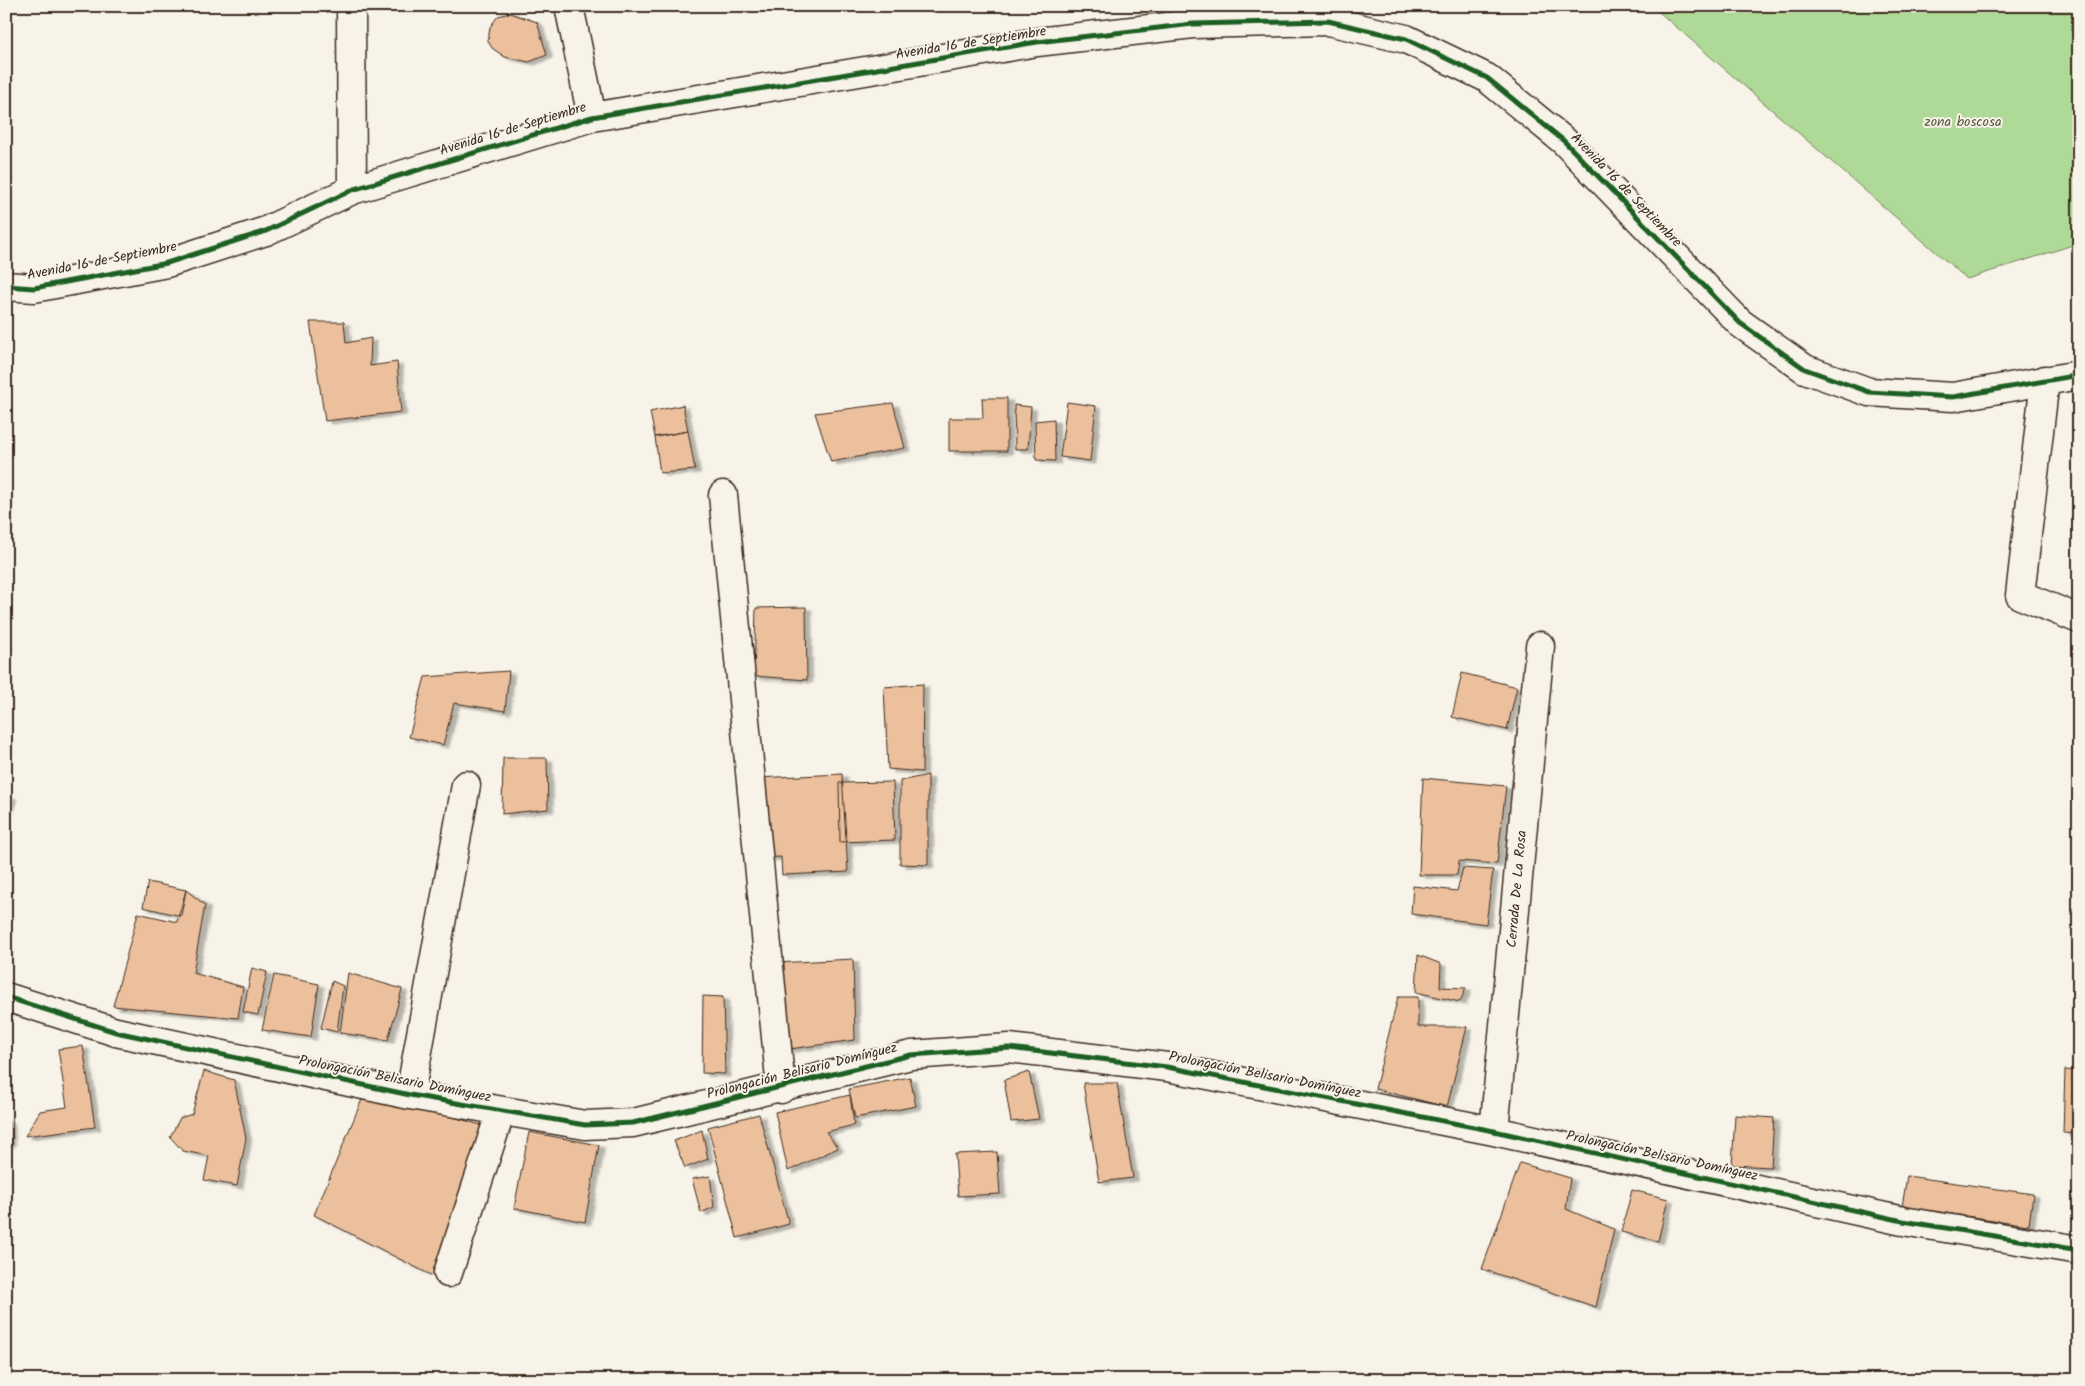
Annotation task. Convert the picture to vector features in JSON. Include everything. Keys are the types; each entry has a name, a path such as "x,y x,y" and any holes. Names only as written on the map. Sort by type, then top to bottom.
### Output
{"street":[{"path":"351,6 352,190"},
{"path":"569,6 592,117"},
{"name":"Avenida 16 de Septiembre","path":"6,286 34,288 168,263 266,231 352,190 592,117 1037,42 1193,24 1328,21 1406,39 1487,78 1564,141 1740,323 1806,369 1869,392 1953,397 2079,375"},
{"path":"2045,380 2020,595 2079,619"},
{"path":"723,495 781,1089"},
{"name":"Cerrada De La Rosa","path":"1494,1131 1540,646"},
{"path":"410,1095 466,785"},
{"name":"Prolongación Belisario Domínguez","path":"6,997 116,1032 410,1095 585,1125 633,1123 781,1089 911,1055 1009,1048 1167,1067 1494,1131 1903,1221 2079,1250"},
{"path":"448,1273 502,1111"}],"green space":[{"name":"zona boscosa","path":"1652,6 2079,6 2079,243 1967,279"}],"building":[{"path":"510,13 537,22 547,55 529,62 505,57 492,48 488,41 490,27 498,16"},
{"path":"310,322 344,322 346,343 371,338 370,366 397,362 401,412 325,421"},
{"path":"982,398 1007,398 1007,451 949,451 949,418 983,418"},
{"path":"1067,402 1096,406 1090,461 1060,457"},
{"path":"893,403 905,448 831,462 815,413"},
{"path":"683,405 688,431 655,437 650,412"},
{"path":"1014,405 1031,407 1028,449 1015,449"},
{"path":"1054,419 1055,461 1036,460 1035,421"},
{"path":"688,431 695,470 660,473 655,437"},
{"path":"806,607 807,680 754,676 756,608"},
{"path":"509,671 505,711 454,703 443,745 409,737 425,677"},
{"path":"1462,673 1517,687 1507,730 1452,717"},
{"path":"923,684 922,772 888,769 884,687"},
{"path":"503,758 547,758 548,809 502,814"},
{"path":"842,774 848,872 782,875 781,857 760,858 756,778"},
{"path":"928,775 928,865 900,864 900,781"},
{"path":"1423,778 1506,786 1497,864 1459,861 1457,875 1419,875"},
{"path":"893,782 895,840 840,842 839,783"},
{"path":"6,795 11,796 6,817"},
{"path":"1463,868 1493,870 1486,924 1411,914 1413,886 1457,891"},
{"path":"148,882 186,890 181,916 143,907"},
{"path":"186,890 205,905 193,973 243,987 238,1018 113,1006 138,913 177,922"},
{"path":"1418,955 1441,964 1440,987 1466,988 1460,1002 1416,992"},
{"path":"853,959 855,1040 782,1050 776,963"},
{"path":"252,968 267,972 258,1015 243,1012"},
{"path":"348,973 402,989 388,1040 340,1033"},
{"path":"274,975 319,984 311,1037 262,1030"},
{"path":"332,981 343,986 337,1032 321,1028"},
{"path":"703,996 723,997 725,1074 702,1073"},
{"path":"1398,997 1418,997 1418,1027 1467,1027 1447,1107 1375,1089"},
{"path":"83,1046 95,1127 25,1136 40,1111 67,1107 58,1049"},
{"path":"2065,1070 2079,1071 2079,1134 2063,1133"},
{"path":"204,1071 234,1080 246,1138 237,1186 204,1180 209,1156 183,1151 170,1137 180,1118 192,1114"},
{"path":"1029,1072 1039,1119 1011,1122 1004,1080"},
{"path":"910,1077 916,1106 855,1118 849,1089"},
{"path":"1083,1083 1117,1083 1133,1178 1099,1182"},
{"path":"365,1092 481,1125 442,1276 450,1285 314,1215"},
{"path":"850,1095 854,1125 826,1132 838,1148 788,1171 775,1112"},
{"path":"759,1114 789,1224 737,1238 708,1127"},
{"path":"1735,1115 1774,1118 1771,1167 1732,1165"},
{"path":"6,1120 9,1121 10,1143 6,1144"},
{"path":"702,1130 708,1159 685,1168 674,1141"},
{"path":"529,1132 599,1145 585,1222 514,1208"},
{"path":"997,1152 1000,1194 958,1196 955,1154"},
{"path":"1520,1163 1570,1178 1566,1209 1614,1229 1596,1307 1482,1269"},
{"path":"710,1176 714,1207 701,1213 692,1179"},
{"path":"1907,1176 2033,1194 2029,1225 1902,1207"},
{"path":"1632,1190 1668,1199 1658,1241 1621,1232"}],"cycle path":[{"path":"6,286 34,288 167,263 266,231 352,190 592,117 1037,42 1193,24 1328,21 1406,39 1487,78 1564,141 1740,323 1805,369 1869,392 1953,397 2079,375"},
{"path":"6,997 116,1032 410,1095 585,1125 633,1123 911,1055 1009,1048 1167,1067 1494,1131 1903,1221 2079,1250"}]}
